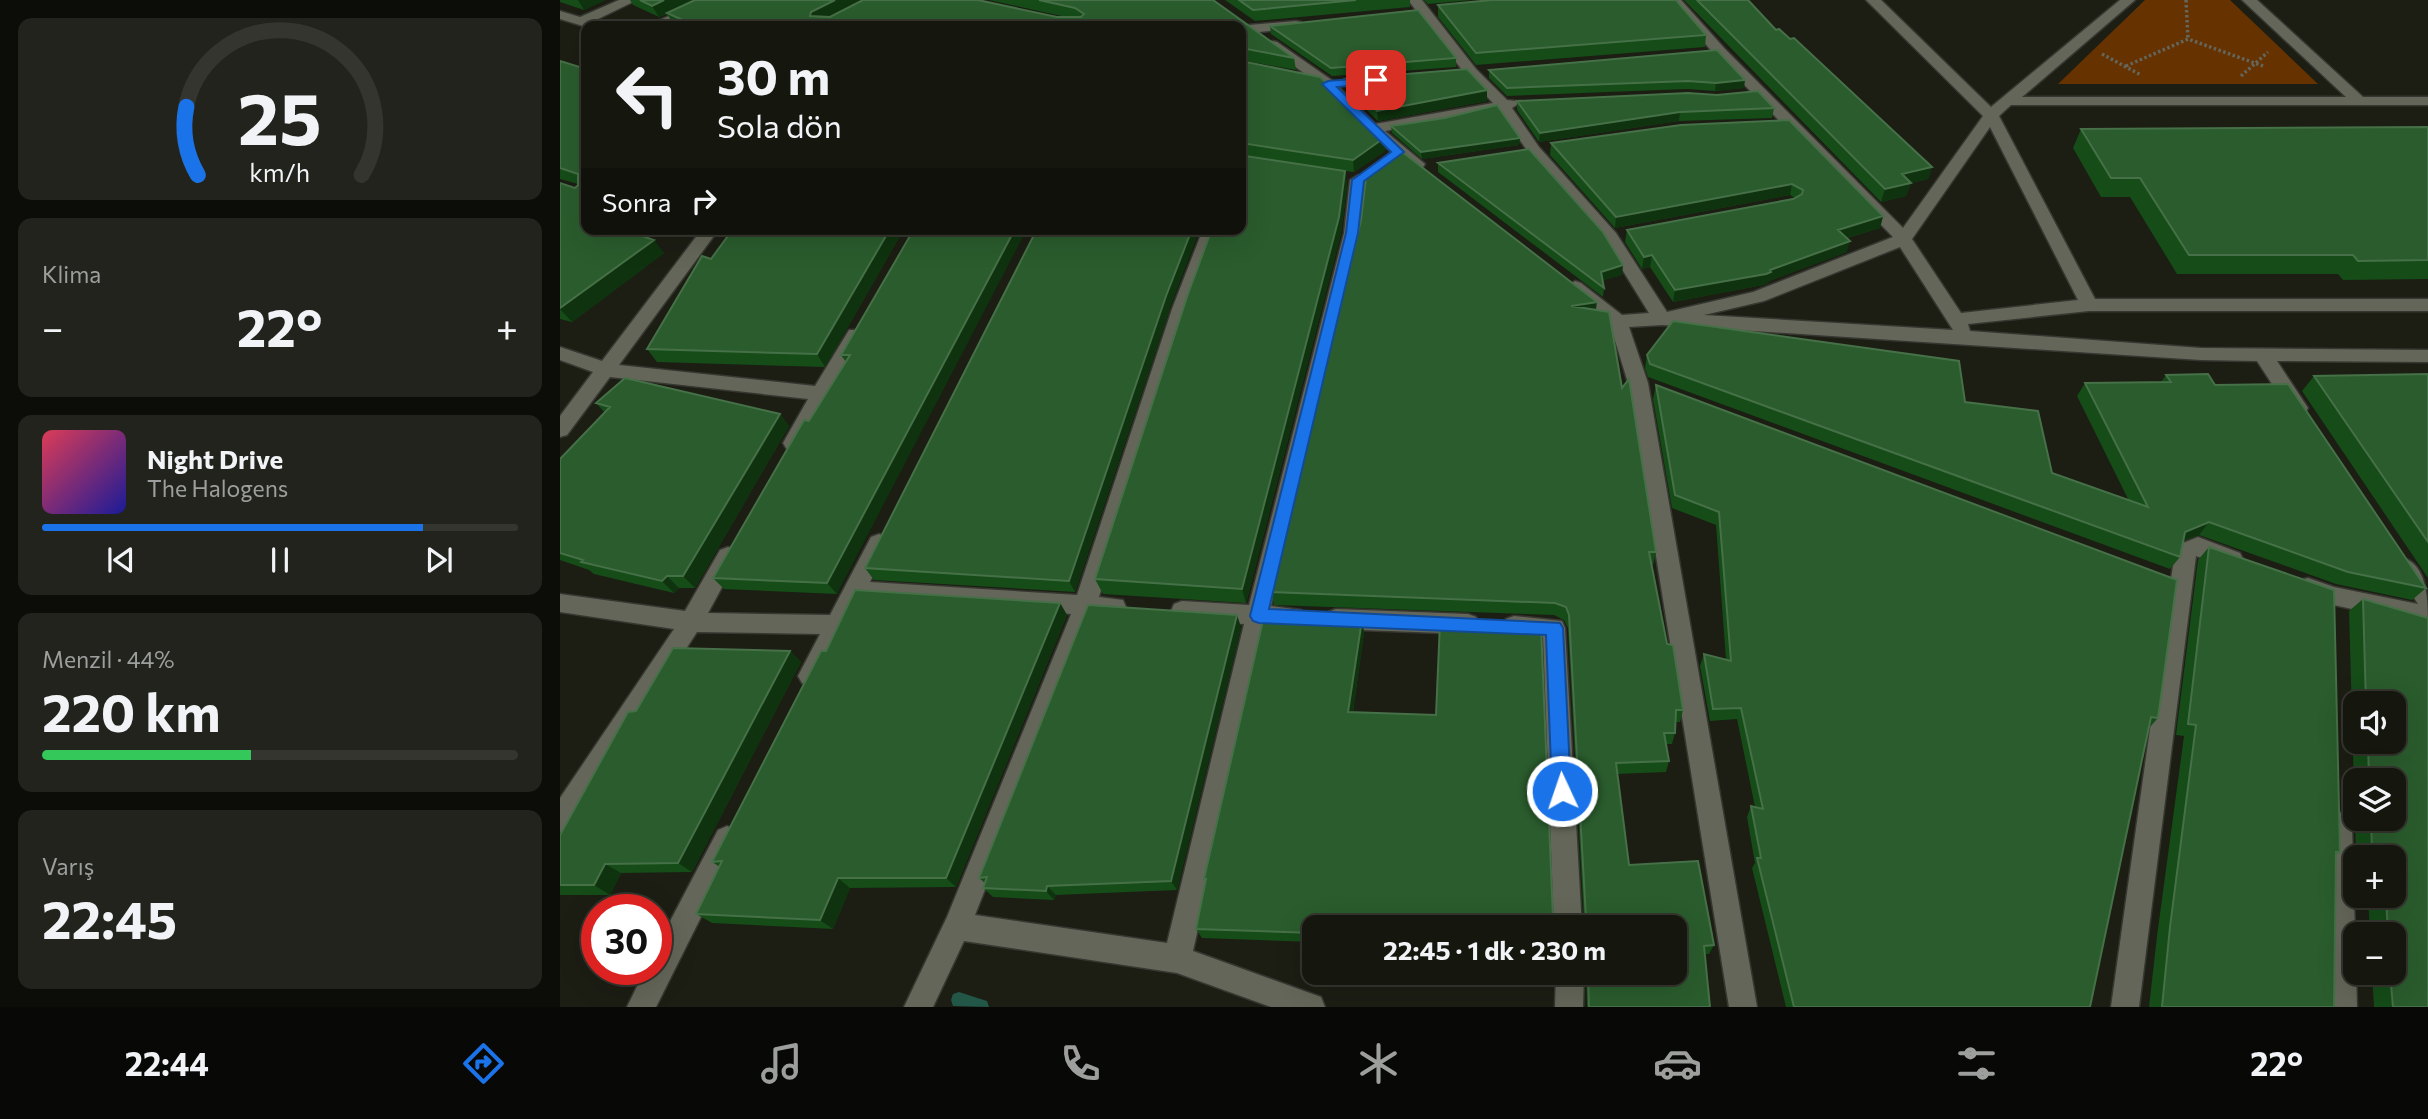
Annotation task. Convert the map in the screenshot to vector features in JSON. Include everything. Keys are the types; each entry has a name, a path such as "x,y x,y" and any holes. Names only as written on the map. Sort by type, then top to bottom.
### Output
{"street":[{"path":"582,21 629,0"},
{"path":"666,21 715,0"},
{"path":"1674,0 1713,53 1753,94 1792,124 1904,240 1967,337"},
{"path":"1873,0 1992,115 2089,305"},
{"path":"1662,319 1758,297 1904,240 1992,115 2128,0"},
{"path":"2249,0 2359,101"},
{"path":"1421,7 1471,72 1502,104 1534,150 1616,236 1662,319"},
{"path":"560,15 580,22"},
{"path":"1246,25 1313,24"},
{"path":"1246,26 1328,84 1372,129 1393,156 1428,169"},
{"path":"1294,79 1328,84 1354,82"},
{"path":"2010,101 2428,101"},
{"path":"1372,129 1445,118 1502,104 1528,103"},
{"path":"1767,125 1792,124"},
{"path":"1177,959 1232,718 1352,233 1357,177"},
{"path":"560,430 608,370 704,235"},
{"path":"918,1007 957,926 1085,606 1119,509 1181,309 1209,235"},
{"path":"1563,278 1618,321 1638,383 1743,1007"},
{"path":"1954,320 1997,313 2089,305 2428,305"},
{"path":"780,466 869,312"},
{"path":"1618,321 1662,319 2201,354 2428,356"},
{"path":"560,353 608,370 821,394"},
{"path":"2263,355 2308,422"},
{"path":"1638,383 1664,393"},
{"path":"798,699 887,528"},
{"path":"560,820 691,622 739,538"},
{"path":"2125,1007 2186,551 2199,546 2260,569"},
{"path":"2398,556 2428,601"},
{"path":"2155,576 2181,586"},
{"path":"2284,578 2334,596 2428,615"},
{"path":"855,590 1139,609"},
{"path":"2334,596 2334,624"},
{"path":"560,603 691,622 836,625"},
{"path":"1165,610 1554,628 1567,915"},
{"path":"2338,802 2343,1007"},
{"path":"641,1007 735,822"},
{"path":"957,926 1177,959 1311,1007"},
{"path":"1569,1007 1570,985"}],"path":[{"path":"2186,0 2189,39"},
{"path":"2211,101 2288,36"},
{"path":"2126,66 2189,39 2263,66"},
{"path":"2080,41 2190,101"}],"shaded area":[{"path":"2145,0 2230,0 2318,84 2058,84"}],"building":[{"path":"640,0 664,0 652,6"},
{"path":"695,0 835,0 811,12 810,16 830,17 863,0 978,0 1057,17 1081,17 1084,14 1075,8 1039,0 1213,0 1242,21 685,21 667,13"},
{"path":"1239,0 1356,0 1253,10"},
{"path":"1492,0 1676,0 1706,35 1476,53 1438,5"},
{"path":"1697,0 1748,0 1776,30 1779,29 1790,39 1794,38 1932,167 1902,174 1911,183 1885,189"},
{"path":"1418,10 1456,58 1331,68 1270,26"},
{"path":"1246,24 1294,58 1246,49"},
{"path":"1717,50 1745,80 1507,88 1489,70"},
{"path":"560,61 581,67 581,235 639,235 654,240 560,308 560,183 575,188 578,185 578,174 560,168"},
{"path":"1246,62 1320,77 1384,138 1353,160 1246,144"},
{"path":"1467,69 1487,90 1377,111 1345,79"},
{"path":"1758,91 1774,108 1680,112 1540,133 1517,101 1688,93 1717,95"},
{"path":"1497,105 1520,138 1421,152 1391,126 1445,118"},
{"path":"1789,120 1883,216 1838,230 1850,241 1770,270 1771,272 1766,274 1675,290 1652,255 1644,257 1627,230 1793,199 1802,194 1803,190 1792,184 1616,217 1551,143 1681,125"},
{"path":"2428,127 2428,260 2358,261 2353,255 2189,255 2140,178 2111,178 2081,129"},
{"path":"1397,148 1597,302 1571,306 1609,312 1622,388 1629,379 1656,552 1649,552 1667,644 1673,645 1683,710 1676,710 1675,733 1664,733 1669,761 1616,763 1629,865 1698,861 1714,945 1704,946 1710,1007 1589,1007 1588,985 1687,985 1687,915 1586,915 1569,615 1566,607 1555,603 1271,592 1361,220 1367,170"},
{"path":"1529,149 1603,232 1623,265 1601,272 1604,288 1438,163"},
{"path":"1246,156 1345,171 1339,217 1242,589 1095,579 1210,235 1246,235"},
{"path":"729,235 886,235 817,354 647,349 702,256 711,259"},
{"path":"911,235 1012,235 827,583 713,578 804,420 809,421 850,355 841,355"},
{"path":"1034,235 1190,235 1166,296 1069,581 865,568"},
{"path":"1673,321 1959,361 1965,402 2038,411 2052,473 2148,507 2085,383 2171,382 2166,375 2208,374 2215,385 2288,384 2426,588 2348,572 2209,522 2185,532 2180,557 1650,364 1647,355"},
{"path":"2428,374 2428,542 2314,376"},
{"path":"625,378 780,414 683,576 667,576 662,581 581,562 583,560 560,553 560,459 610,407 596,403"},
{"path":"1656,385 2177,580 2158,718 2151,717 2090,1007 1794,1007 1757,858 1761,858 1751,806 1763,809 1741,708 1713,709 1704,654 1731,661 1719,512 1675,495"},
{"path":"2209,547 2334,590 2340,852 2336,852 2334,1007 2162,1007 2196,725 2188,724"},
{"path":"855,590 1060,603 946,878 838,878 820,920 696,914 722,861 712,862 821,651 826,651"},
{"path":"2363,599 2428,618 2428,1007 2393,1007 2391,985 2406,985 2406,922 2387,922 2387,908 2406,908 2406,845 2372,845 2371,831 2406,831 2406,768 2369,768 2368,754 2406,754 2406,691 2366,691"},
{"path":"1088,605 1237,615 1171,881 1047,886 1046,891 983,888 987,877 979,878"},
{"path":"1264,616 1362,620 1348,712 1436,715 1440,623 1541,627 1553,915 1302,915 1302,933 1196,929 1204,879"},
{"path":"673,648 790,651 678,863 605,864 594,885 560,885 560,835 628,712 636,711"}],"waterway":[{"path":"959,1000 981,1007"}],"route":[{"path":"1376,80 1328,84 1398,152 1358,180 1352,233 1259,616 1554,628 1562,791"}]}
